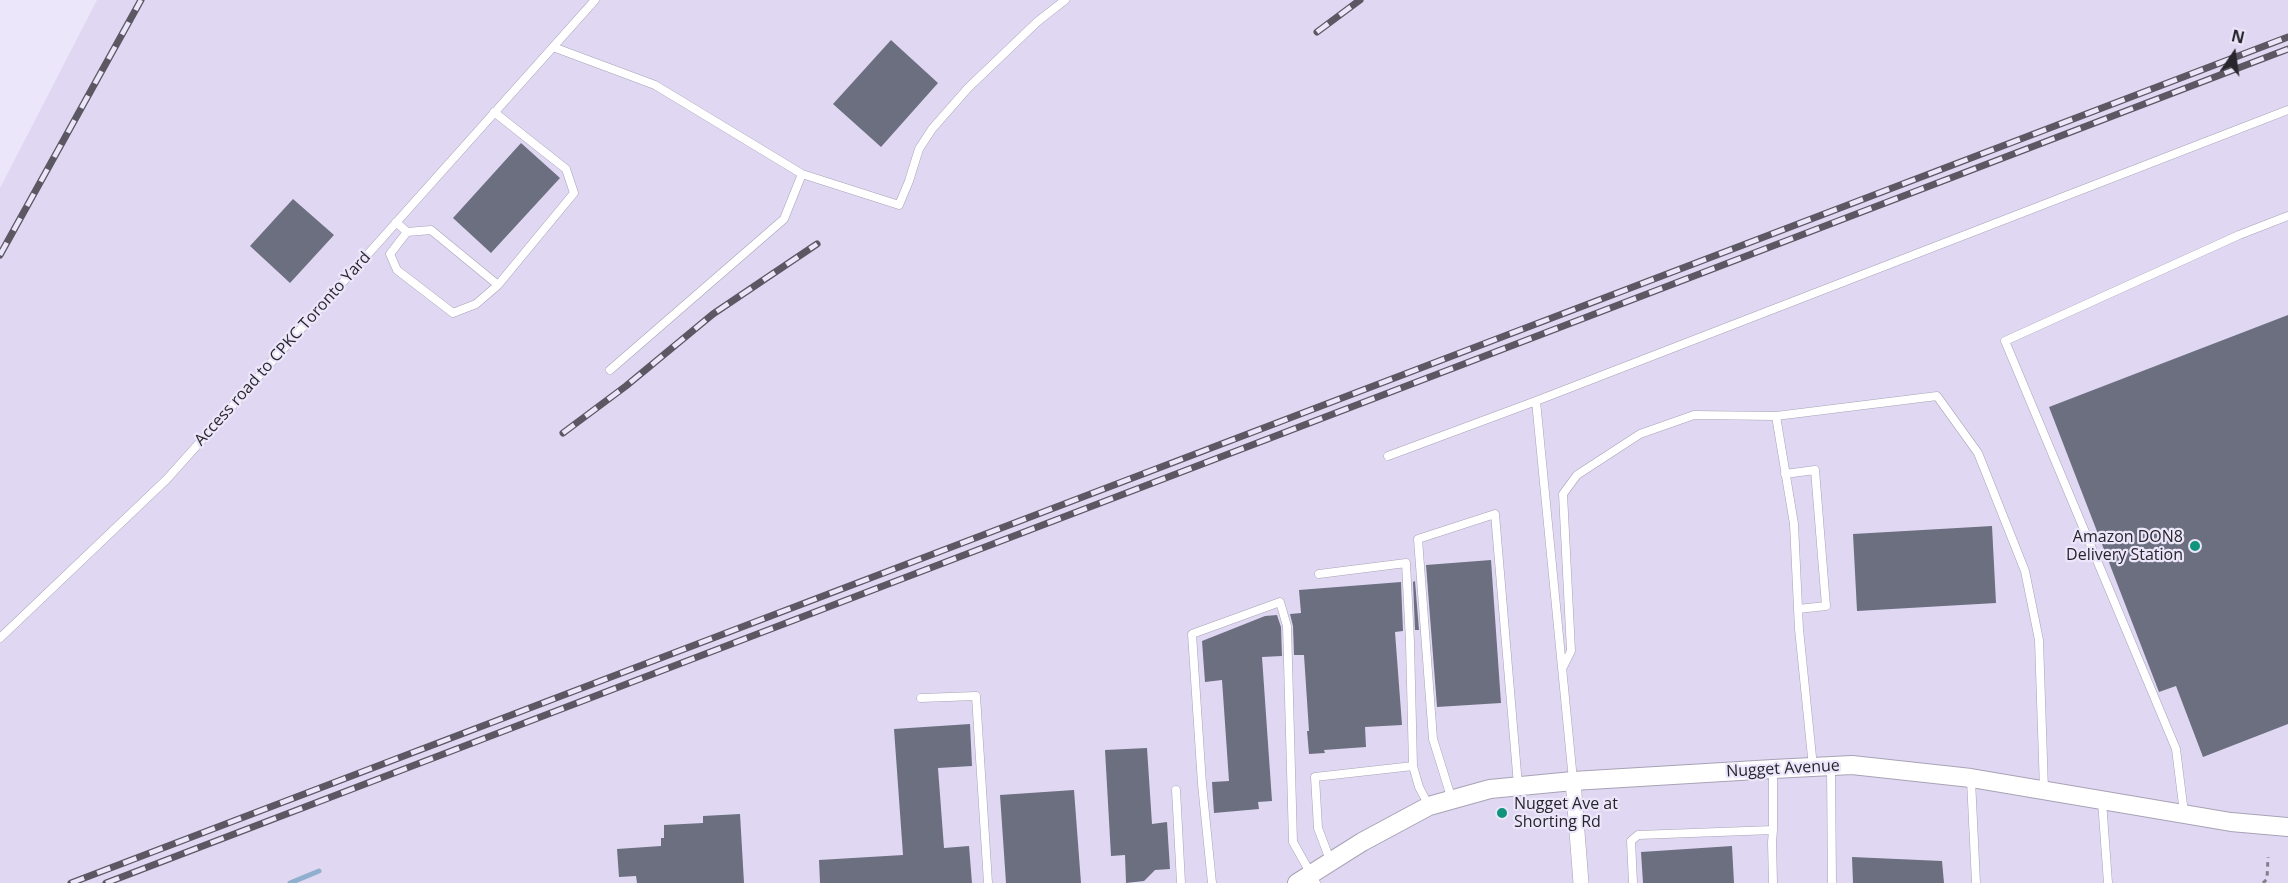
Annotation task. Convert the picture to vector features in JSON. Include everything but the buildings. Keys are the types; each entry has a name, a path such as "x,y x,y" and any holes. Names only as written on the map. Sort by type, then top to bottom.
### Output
{"street":[{"name":"Nugget Avenue","path":"1308,880 1330,862 1362,842 1429,807 1490,789 1573,781 1822,766 1852,765 1971,778 2230,822 2288,827"},
{"path":"1573,781 1581,883"}],"lane":[{"name":"Access road to CPKC Toronto Yard","path":"0,638 166,479 595,0"},
{"path":"553,47 655,85 802,174 899,205 919,149 932,129 968,88 1037,22 1065,0"},
{"path":"1388,456 2288,110"},
{"path":"407,232 390,254 397,270 453,313 476,304 498,285 574,193 567,169 494,112"},
{"path":"610,369 784,219 802,174"},
{"path":"2184,813 2176,749 2005,340 2239,235 2288,216"},
{"path":"396,222 407,232 431,230 498,285"},
{"path":"1563,668 1571,651 1563,494 1577,475 1640,434 1694,415 1776,416 1937,396 1978,453 2025,571 2039,640 2044,790"},
{"path":"1536,401 1573,781"},
{"path":"1776,416 1794,524 1799,629 1822,766 1832,883"},
{"path":"1785,474 1815,470 1826,606 1798,609"},
{"path":"1452,800 1433,739 1418,539 1495,514 1518,787"},
{"path":"1319,574 1406,563 1413,766 1419,787 1429,807"},
{"path":"1212,883 1202,784 1192,634 1280,602 1287,626 1293,842 1308,880"},
{"path":"921,698 976,696 987,883"},
{"path":"1330,862 1317,828 1315,777 1413,766"},
{"path":"1773,769 1773,883"},
{"path":"1971,778 1976,883"},
{"path":"1176,790 1181,883"},
{"path":"2102,800 2108,883"},
{"path":"1633,883 1631,841 1638,836 1773,830"}],"path":[{"path":"2263,883 2267,879 2268,856"}],"shaded area":[{"path":"97,0 2288,0 2288,883 0,883 0,188"}],"waterway":[{"path":"290,883 319,871"}],"railway":[{"path":"0,255 141,0"},
{"path":"1317,32 1360,0"},
{"path":"71,883 2288,37"},
{"path":"106,883 2288,49"},
{"path":"563,433 626,386 713,314 817,244"}],"place":[{"name":"Amazon DON8 Delivery Station","path":"2195,546"},
{"name":"Nugget Ave at Shorting Rd","path":"1502,813"}]}
